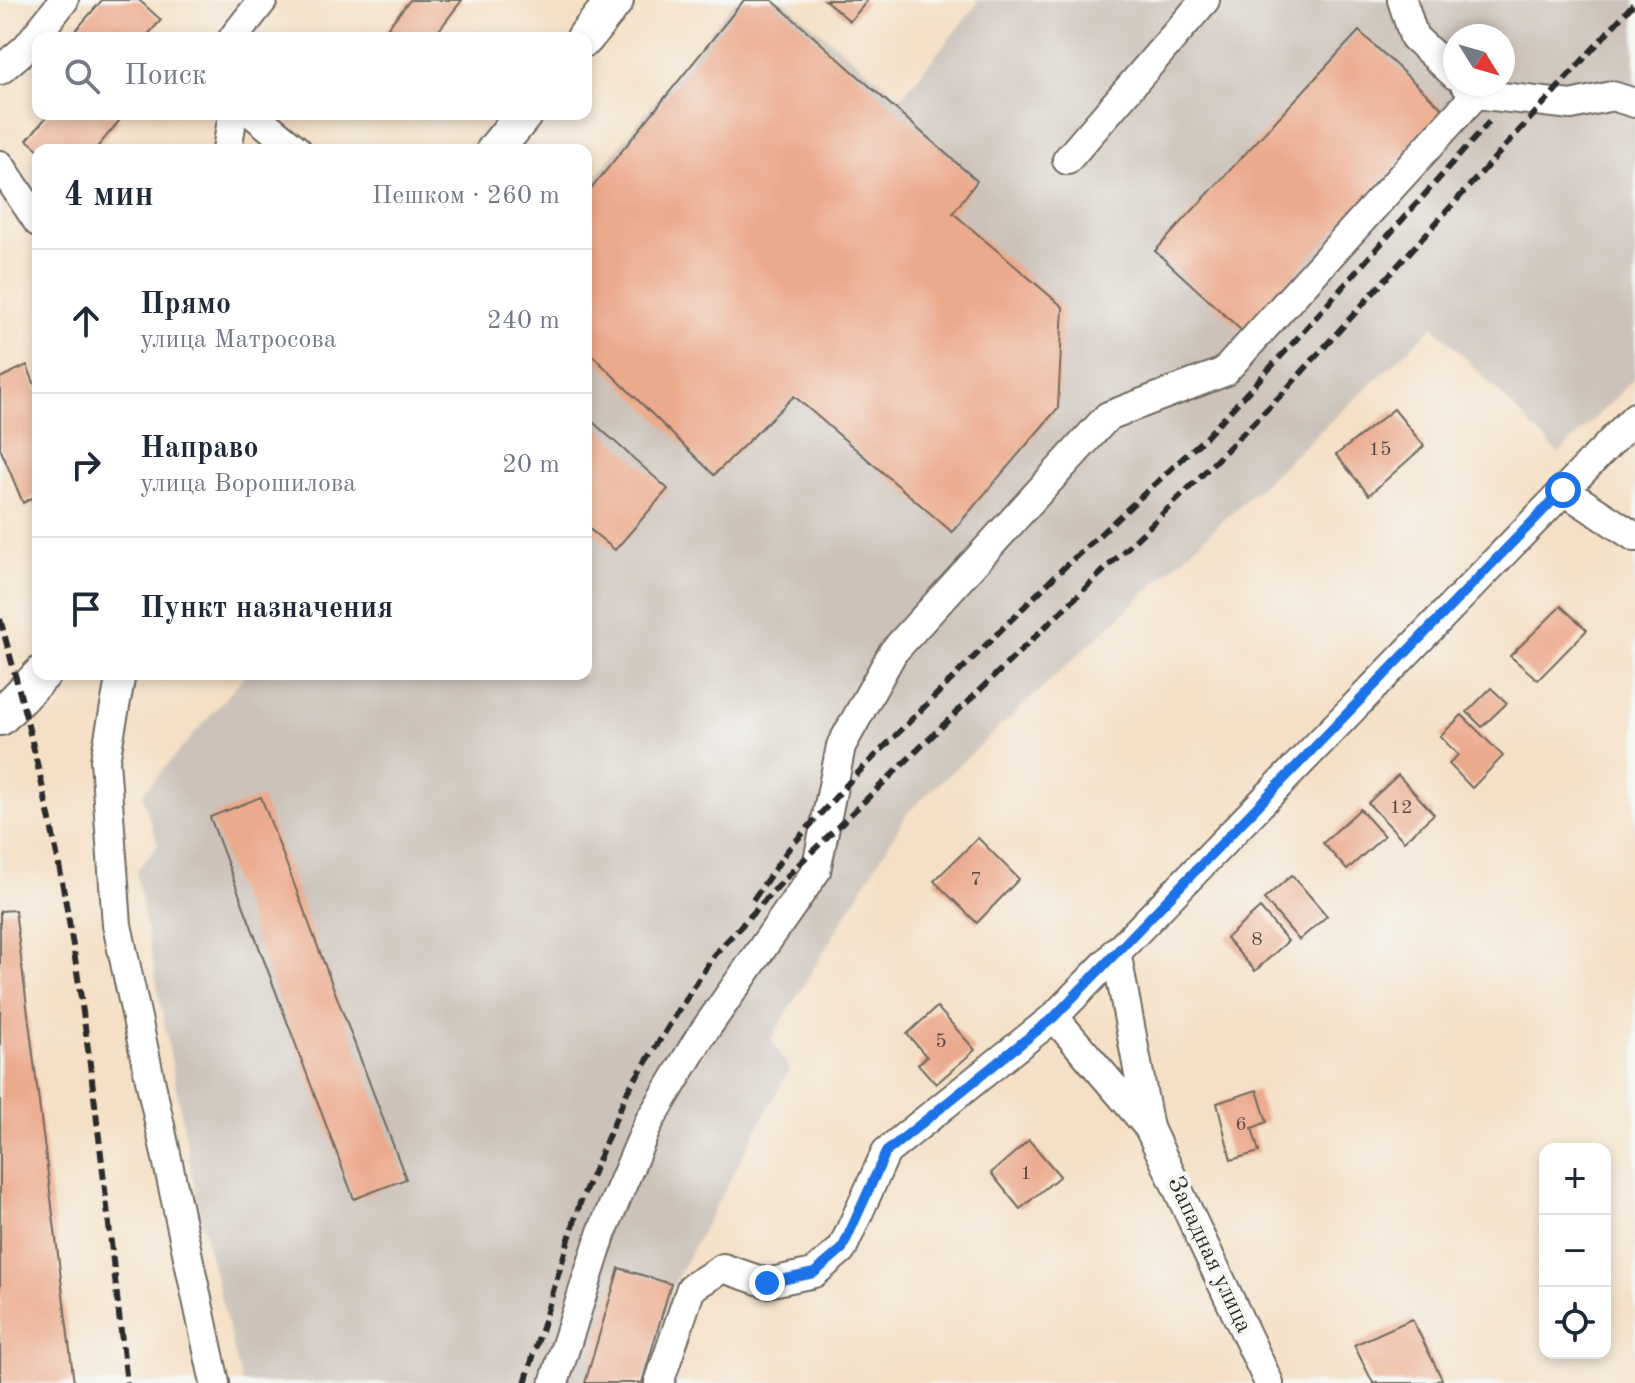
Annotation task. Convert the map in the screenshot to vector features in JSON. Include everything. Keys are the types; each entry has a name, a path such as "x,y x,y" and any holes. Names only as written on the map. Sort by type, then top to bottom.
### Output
{"main road":[{"path":"590,32 615,0"},
{"path":"500,144 519,120"}],"street":[{"path":"39,32 64,0"},
{"path":"238,32 263,0"},
{"path":"1067,160 1205,0"},
{"path":"1402,0 1414,37 1443,64"},
{"path":"0,70 32,40"},
{"path":"1515,94 1571,105 1612,96 1635,103"},
{"path":"554,1383 602,1232 649,1122 698,1040 816,871 841,746 893,652 1108,416 1224,372 1455,96"},
{"path":"228,144 232,120"},
{"path":"260,120 290,144"},
{"path":"0,165 32,213"},
{"path":"659,1383 691,1288 723,1268 767,1283 814,1273 842,1249 886,1152 1054,1017 1635,417"},
{"path":"1563,490 1635,537"},
{"path":"120,680 105,760 117,925 215,1383"},
{"path":"1116,951 1149,1128"},
{"path":"1054,1017 1149,1128"},
{"name":"Западная улица","path":"1149,1128 1269,1383"}],"shaded area":[{"path":"736,0 782,0 901,98 978,3 975,0 1635,0 1635,378 1559,454 1434,326 908,812 771,1039 789,1070 673,1285 645,1383 242,1383 200,1215 136,872 158,845 142,794 241,680 592,680 592,180"}],"building":[{"path":"102,0 139,0 161,20 150,32 74,32"},
{"path":"410,0 462,0 438,32 384,32"},
{"path":"744,0 772,0 977,181 953,213 1063,307 1058,408 952,532 794,396 714,475 592,355 592,188"},
{"path":"825,0 868,0 850,21"},
{"path":"1359,31 1445,111 1242,331 1155,251"},
{"path":"44,120 119,121 100,144 32,144 27,140"},
{"path":"27,365 32,378 32,498 23,503 0,448 0,378"},
{"path":"1394,409 1424,446 1369,495 1336,455"},
{"path":"592,421 668,489 615,550 592,531"},
{"path":"1561,606 1587,630 1538,680 1510,656"},
{"path":"1491,688 1507,703 1482,727 1467,712"},
{"path":"1462,715 1503,756 1472,788 1449,764 1458,755 1440,736"},
{"path":"1398,775 1434,814 1404,841 1368,803"},
{"path":"261,797 406,1179 354,1199 210,817"},
{"path":"1360,809 1384,836 1347,870 1323,843"},
{"path":"978,838 1019,879 977,923 934,881"},
{"path":"1292,875 1327,916 1299,940 1264,899"},
{"path":"1260,908 1288,941 1255,971 1226,938"},
{"path":"15,910 74,1383 0,1383 0,911"},
{"path":"937,1007 975,1050 936,1084 918,1064 927,1057 907,1034"},
{"path":"1257,1090 1267,1122 1252,1128 1259,1152 1231,1160 1217,1103"},
{"path":"1029,1140 1060,1176 1020,1209 991,1173"},
{"path":"619,1268 671,1284 642,1383 585,1383"},
{"path":"1412,1319 1442,1379 1433,1383 1373,1383 1354,1345"}],"railway":[{"path":"525,1383 580,1203 627,1092 714,955 795,868 1180,497 1283,393 1635,2"},
{"path":"753,900 787,851 850,781 1057,574 1207,436 1489,122"},
{"path":"0,619 38,769 70,925 89,1055 127,1383"}],"route":[{"path":"767,1283 814,1273 842,1249 886,1152 1054,1017 1563,490"}]}
